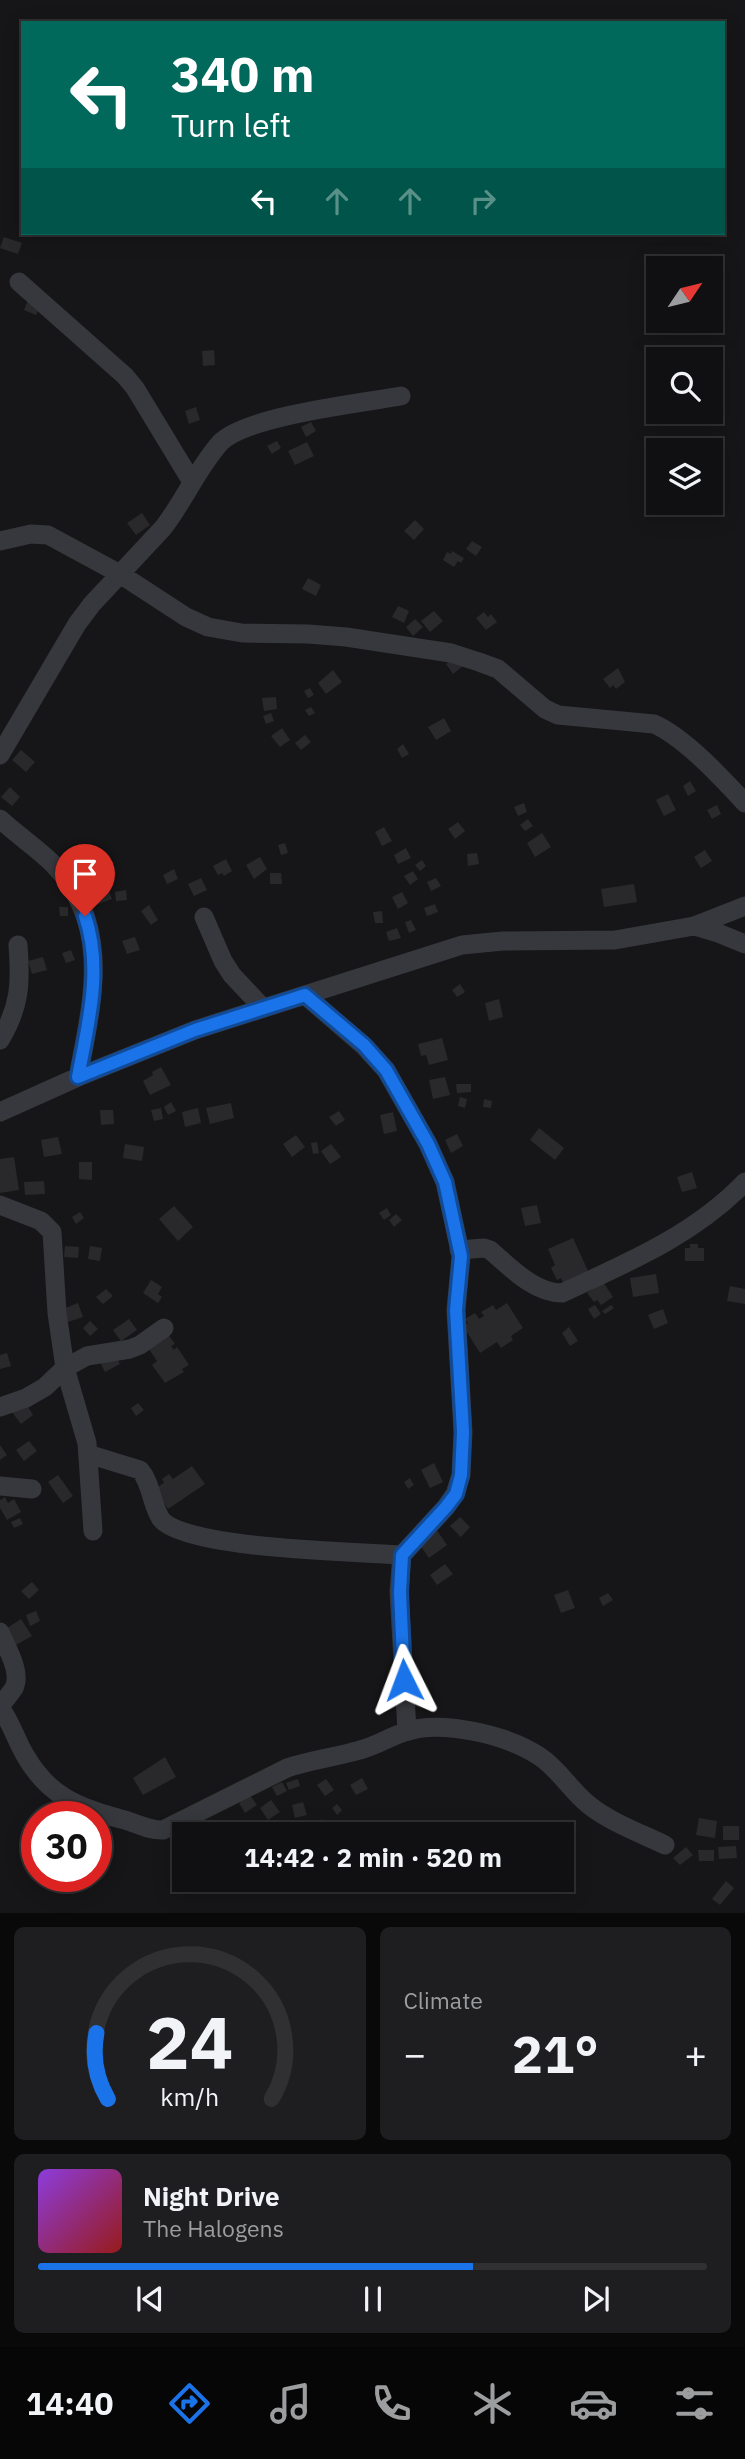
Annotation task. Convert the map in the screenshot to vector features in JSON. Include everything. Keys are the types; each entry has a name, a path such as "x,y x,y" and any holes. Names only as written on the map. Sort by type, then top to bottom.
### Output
{"street":[{"path":"19,282 125,376 192,482"},
{"path":"0,755 77,624 92,604 168,522 192,482 222,441 243,428 301,413 401,396"},
{"path":"0,541 31,534 48,535 120,574 186,617 208,627 242,633 346,637 452,653 498,669 545,709 558,715 654,724 665,729 745,803"},
{"path":"0,819 52,863 69,883 80,900 91,933 94,957 92,1007 78,1077"},
{"path":"0,1112 195,1030 462,945 503,941 615,940 694,926 745,906"},
{"path":"204,917 223,961 262,1007"},
{"path":"694,926 745,944"},
{"path":"0,1040 10,1023 19,993 18,945"},
{"path":"305,995 364,1045 386,1070 428,1144 445,1182 459,1250 456,1310 463,1432 461,1475 456,1494 402,1555 400,1592 407,1731"},
{"path":"459,1250 490,1250 527,1280 546,1291 562,1293 657,1248 700,1221 745,1182"},
{"path":"0,1205 41,1222 51,1232 57,1313 65,1368 87,1443 93,1531"},
{"path":"0,1407 26,1398 45,1387 65,1368 96,1353 120,1351 140,1345 164,1328"},
{"path":"88,1454 140,1470 145,1476 161,1518 176,1529 233,1543 402,1555"},
{"path":"0,1486 32,1489"},
{"path":"0,1632 16,1670 16,1680 15,1686 0,1707 32,1766 64,1798 85,1809 155,1831 163,1830 287,1768 309,1760 371,1747 407,1731 447,1727 479,1732 515,1743 539,1756 560,1773 595,1810 664,1845"}],"building":[{"path":"4,237 22,243 18,254 0,248"},
{"path":"28,300 40,306 36,315 24,310"},
{"path":"214,350 215,365 203,366 202,351"},
{"path":"196,407 200,420 189,424 185,411"},
{"path":"311,422 316,431 306,437 301,427"},
{"path":"277,441 281,448 272,454 267,446"},
{"path":"307,442 314,456 295,465 288,451"},
{"path":"142,513 150,525 136,535 127,523"},
{"path":"415,520 424,529 414,540 404,531"},
{"path":"472,541 482,547 476,556 466,549"},
{"path":"452,551 464,558 454,567 443,560 447,552 451,554"},
{"path":"308,578 321,585 316,596 302,589"},
{"path":"398,606 409,611 404,623 392,617"},
{"path":"434,611 443,621 430,632 421,621"},
{"path":"484,612 488,617 491,614 497,622 486,630 476,618"},
{"path":"415,619 423,627 413,636 406,627"},
{"path":"455,657 463,666 453,674 446,664"},
{"path":"618,668 625,682 616,689 613,685 610,688 603,679"},
{"path":"333,670 342,682 326,694 318,683"},
{"path":"310,688 314,695 308,698 304,691"},
{"path":"276,697 277,709 264,711 262,698"},
{"path":"311,707 315,713 309,716 305,710"},
{"path":"271,713 274,721 266,724 263,716"},
{"path":"444,718 451,731 436,740 428,727"},
{"path":"282,728 290,740 280,747 271,736"},
{"path":"305,735 311,742 301,750 295,743"},
{"path":"403,744 409,754 402,758 397,749"},
{"path":"21,750 35,762 26,772 12,760"},
{"path":"690,781 696,791 688,796 683,786"},
{"path":"10,787 20,797 12,806 1,797"},
{"path":"668,794 676,810 664,816 656,800"},
{"path":"524,803 527,812 518,816 514,807"},
{"path":"717,805 721,814 712,819 707,810"},
{"path":"528,819 533,826 525,831 520,825"},
{"path":"458,822 465,831 455,839 448,829"},
{"path":"384,827 392,841 382,846 375,832"},
{"path":"542,833 551,847 535,857 527,843"},
{"path":"285,843 288,853 281,855 278,845"},
{"path":"406,848 411,858 398,864 394,855"},
{"path":"705,850 712,861 701,868 694,857"},
{"path":"477,853 479,864 468,866 467,854"},
{"path":"106,856 115,871 97,882 88,866"},
{"path":"260,857 267,869 254,879 246,865"},
{"path":"226,859 232,871 224,876 222,873 218,875 213,866"},
{"path":"422,860 426,866 420,871 415,865"},
{"path":"174,869 178,879 167,884 163,875"},
{"path":"413,871 418,879 410,885 404,876"},
{"path":"270,873 281,873 282,884 270,884"},
{"path":"201,878 207,890 194,896 188,884"},
{"path":"436,878 441,886 431,891 427,882"},
{"path":"106,884 112,899 96,905 90,890"},
{"path":"634,884 637,902 604,907 601,889"},
{"path":"126,890 127,900 116,901 115,892"},
{"path":"402,892 408,903 398,909 392,897"},
{"path":"435,904 438,912 427,916 424,908"},
{"path":"149,905 158,920 151,925 141,911"},
{"path":"59,907 68,907 68,916 60,916"},
{"path":"382,911 383,923 375,923 373,912"},
{"path":"411,920 416,930 409,933 405,922"},
{"path":"397,928 401,938 389,941 386,932"},
{"path":"135,937 140,950 127,954 122,941"},
{"path":"71,950 75,960 66,963 62,953"},
{"path":"43,957 47,970 32,974 28,961"},
{"path":"460,984 465,992 457,997 452,990"},
{"path":"499,999 503,1017 489,1021 485,1003"},
{"path":"442,1038 448,1060 429,1065 426,1055 421,1056 418,1044"},
{"path":"161,1067 171,1085 150,1095 143,1081"},
{"path":"445,1077 450,1095 433,1099 429,1080"},
{"path":"456,1084 471,1084 471,1092 457,1093"},
{"path":"460,1097 467,1099 465,1108 458,1106"},
{"path":"484,1099 492,1101 491,1108 483,1107"},
{"path":"171,1102 176,1111 168,1115 164,1107"},
{"path":"231,1103 234,1118 210,1124 206,1108"},
{"path":"161,1108 163,1119 154,1121 151,1110"},
{"path":"198,1108 201,1123 185,1127 182,1112"},
{"path":"100,1110 113,1110 114,1124 101,1125"},
{"path":"339,1111 345,1120 336,1126 329,1117"},
{"path":"393,1112 397,1131 384,1134 380,1115"},
{"path":"539,1128 564,1148 555,1160 530,1140"},
{"path":"457,1134 463,1146 451,1153 445,1140"},
{"path":"296,1135 305,1147 292,1157 283,1144"},
{"path":"58,1137 62,1154 44,1157 41,1140"},
{"path":"317,1142 319,1153 313,1154 311,1143"},
{"path":"125,1144 144,1147 142,1161 123,1158"},
{"path":"331,1144 341,1157 330,1164 321,1151"},
{"path":"14,1157 19,1190 0,1193 0,1159"},
{"path":"79,1162 92,1162 92,1180 79,1179"},
{"path":"692,1172 697,1188 682,1192 677,1177"},
{"path":"44,1181 45,1194 25,1195 24,1182"},
{"path":"537,1205 541,1223 525,1226 521,1208"},
{"path":"174,1206 193,1227 178,1241 159,1219"},
{"path":"387,1208 391,1215 384,1220 379,1213"},
{"path":"80,1212 84,1218 76,1224 72,1217"},
{"path":"396,1214 402,1220 394,1227 389,1220"},
{"path":"573,1238 589,1273 564,1285 561,1278 557,1280 551,1268 555,1265 548,1249"},
{"path":"690,1244 698,1244 698,1248 704,1248 704,1261 685,1261 685,1248 690,1248"},
{"path":"65,1246 79,1247 78,1258 64,1257"},
{"path":"90,1246 102,1248 100,1261 88,1259"},
{"path":"656,1274 659,1293 633,1297 630,1278"},
{"path":"151,1280 162,1287 158,1294 162,1297 158,1303 143,1293"},
{"path":"603,1282 613,1297 601,1305 597,1300 594,1302 587,1293"},
{"path":"730,1286 745,1289 745,1304 727,1301"},
{"path":"106,1289 113,1296 103,1304 96,1297"},
{"path":"78,1303 83,1317 68,1322 63,1309"},
{"path":"507,1303 523,1328 511,1336 513,1340 501,1348 497,1342 480,1353 463,1326 468,1323 465,1319 475,1313 479,1319 484,1316 481,1312 493,1305 496,1310"},
{"path":"595,1305 601,1314 594,1319 588,1309"},
{"path":"611,1305 614,1308 605,1314 602,1311"},
{"path":"663,1309 668,1323 654,1329 648,1315"},
{"path":"129,1319 137,1330 121,1341 113,1330"},
{"path":"90,1321 98,1329 90,1336 83,1328"},
{"path":"569,1327 578,1341 570,1346 562,1333"},
{"path":"167,1333 175,1344 171,1346 174,1350 177,1347 189,1365 182,1369 184,1372 165,1383 152,1365 157,1361 147,1346"},
{"path":"7,1353 11,1366 0,1369 0,1355"},
{"path":"114,1354 120,1364 105,1372 100,1362"},
{"path":"25,1402 33,1415 21,1424 12,1412"},
{"path":"138,1403 144,1410 136,1416 131,1408"},
{"path":"29,1441 37,1451 24,1461 16,1450"},
{"path":"0,1445 7,1455 0,1460"},
{"path":"434,1463 443,1482 430,1488 421,1470"},
{"path":"192,1466 205,1484 168,1509 154,1489 164,1483 162,1479 169,1474 173,1479"},
{"path":"58,1475 73,1496 63,1503 48,1482"},
{"path":"410,1478 414,1485 408,1489 404,1482"},
{"path":"5,1497 8,1503 14,1499 21,1512 7,1520 0,1508 0,1500"},
{"path":"460,1517 470,1527 461,1537 450,1526"},
{"path":"20,1518 23,1524 14,1528 11,1522"},
{"path":"436,1529 447,1545 429,1558 417,1541"},
{"path":"445,1564 453,1574 437,1585 430,1575"},
{"path":"32,1582 39,1590 29,1599 21,1591"},
{"path":"568,1590 575,1608 561,1613 554,1595"},
{"path":"608,1593 613,1600 603,1606 599,1598"},
{"path":"36,1611 40,1621 30,1626 26,1615"},
{"path":"21,1619 32,1636 14,1646 4,1630"},
{"path":"165,1757 176,1777 143,1795 133,1778"},
{"path":"362,1778 368,1789 356,1795 350,1785"},
{"path":"298,1779 300,1786 289,1790 286,1783"},
{"path":"326,1779 334,1790 325,1796 317,1785"},
{"path":"282,1782 287,1791 277,1796 272,1787"},
{"path":"250,1795 257,1805 245,1813 239,1803"},
{"path":"271,1800 280,1812 268,1820 260,1808"},
{"path":"303,1802 307,1815 295,1818 292,1805"},
{"path":"337,1804 342,1810 337,1815 332,1808"},
{"path":"699,1818 717,1821 715,1838 696,1835"},
{"path":"723,1826 739,1826 739,1840 723,1840"},
{"path":"736,1846 737,1858 719,1859 718,1847"},
{"path":"686,1847 693,1855 680,1865 673,1858"},
{"path":"698,1850 714,1850 714,1861 699,1861"},
{"path":"726,1881 734,1888 720,1905 712,1899"}],"route":[{"path":"85,916 91,933 94,957 92,1007 78,1077 195,1030 305,995 364,1045 386,1070 428,1144 445,1182 461,1256 456,1310 463,1432 461,1475 456,1494 434,1523 402,1555 400,1625 404,1680"}]}
